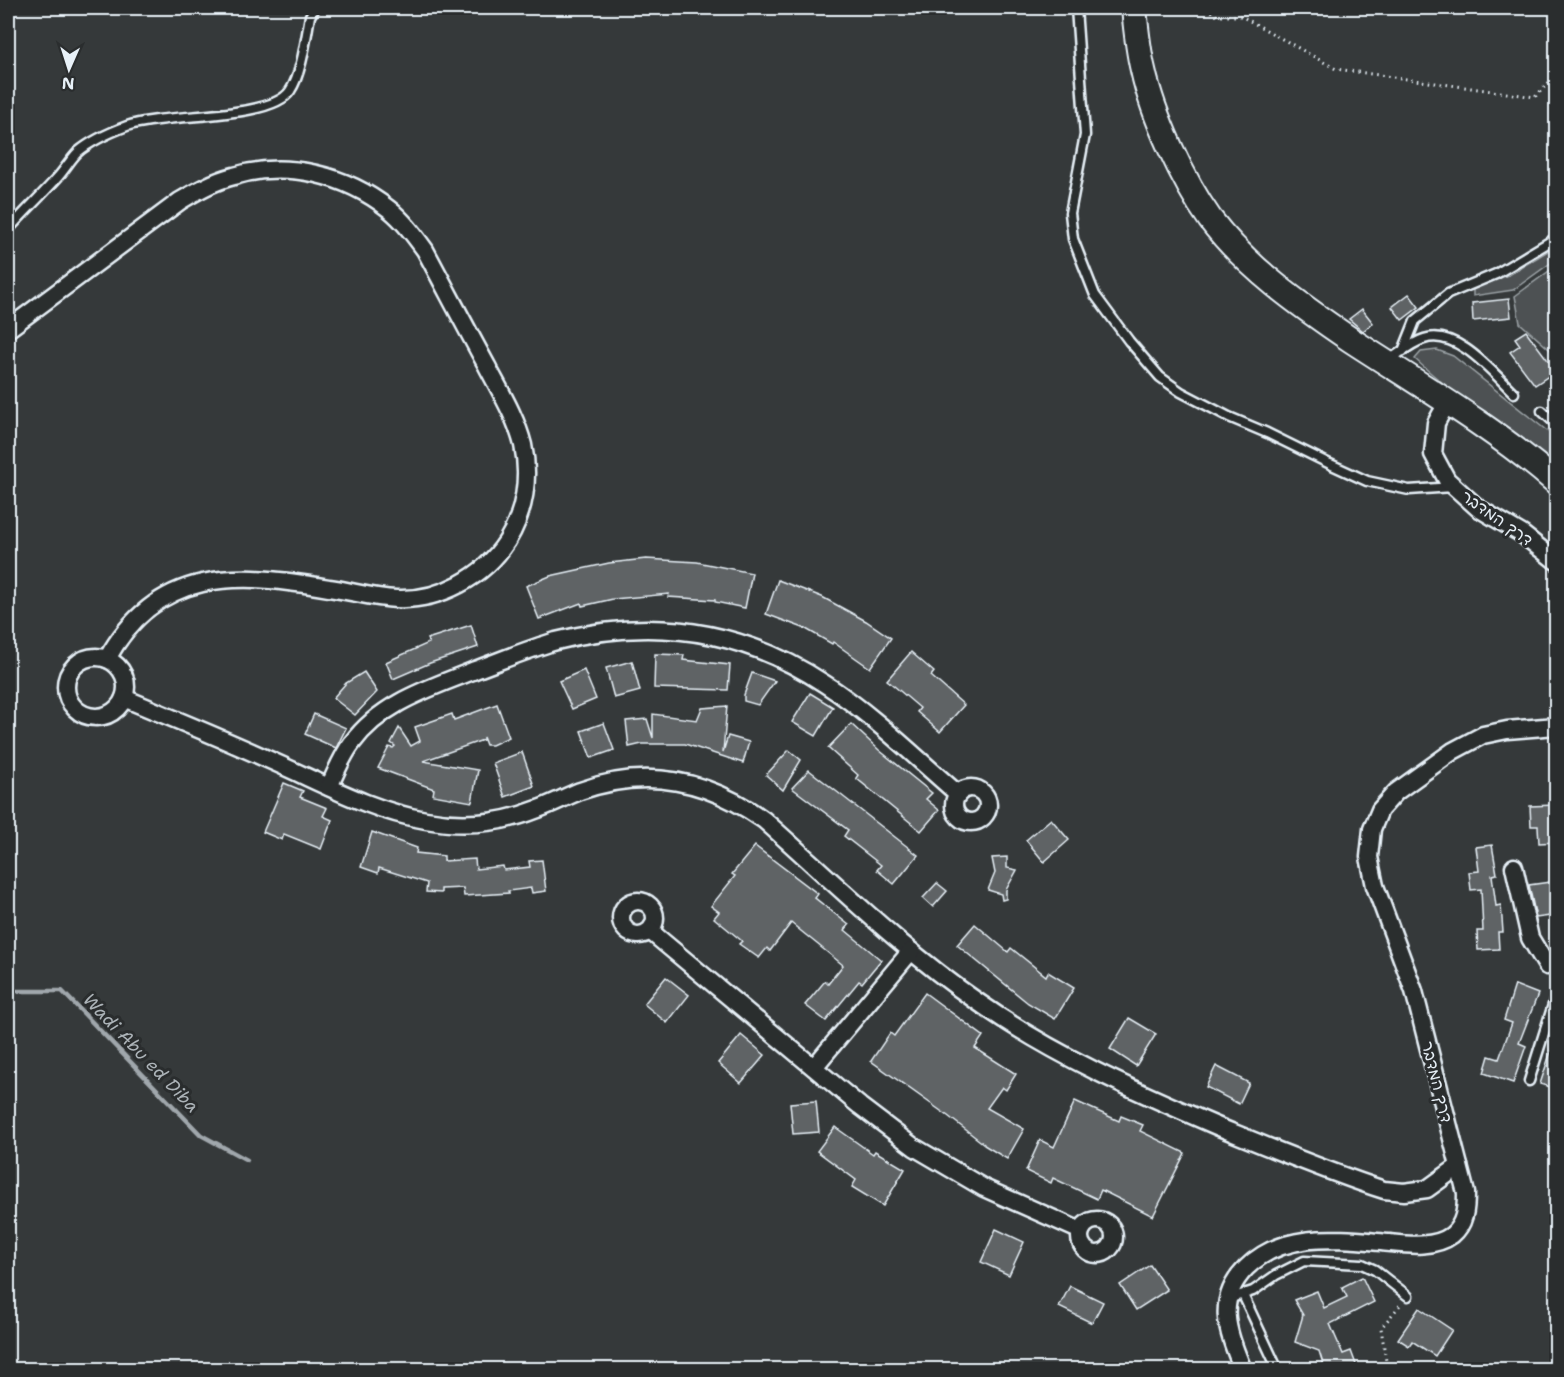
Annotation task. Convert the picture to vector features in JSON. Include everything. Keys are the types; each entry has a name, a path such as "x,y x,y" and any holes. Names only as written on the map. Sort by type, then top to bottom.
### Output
{"street":[{"path":"1134,8 1143,71 1153,104 1188,181 1210,219 1245,257 1281,290 1323,321 1394,357 1447,403 1557,482"},
{"path":"8,329 180,201 207,185 235,175 263,170 291,170 318,174 344,182 368,194 390,210 425,250 506,403 523,444 526,484 524,503 514,530 499,553 486,566 455,587 428,596 397,599 315,585 252,579 222,579 195,584 171,593 150,606 126,629 107,659"},
{"name":"דרך המדבר","path":"1447,403 1436,423 1433,454 1447,480 1478,507 1522,534 1557,561"},
{"path":"329,787 345,753 360,733 379,715 417,693 556,642 593,633 630,628 665,628 699,632 732,640 765,651 796,666 856,707 958,794"},
{"path":"88,658 107,659 118,667 123,675 126,688 124,698 112,711 94,716 81,712 69,699 66,685 73,668 88,658"},
{"path":"124,698 358,800 405,816 449,823 470,824 514,817 580,791 623,780 666,780 707,789 746,807 764,820 911,951 951,983 1004,1020 1089,1069 1178,1110 1329,1171 1383,1190 1404,1192 1427,1189 1459,1166"},
{"name":"דרך המדבר","path":"1235,1297 1234,1281 1254,1261 1295,1242 1323,1238 1416,1246 1451,1236 1461,1225 1466,1211 1466,1193 1414,991 1375,886 1369,857 1372,829 1380,810 1396,792 1453,751 1483,735 1499,731 1557,726"},
{"path":"1514,867 1530,938 1552,964"},
{"path":"650,931 888,1128 938,1163 1006,1199 1081,1231"},
{"path":"814,1067 911,951"},
{"path":"1235,1297 1226,1318 1243,1370"}],"lane":[{"path":"8,230 78,153 94,142 128,126 151,120 257,109 274,103 290,92 298,71 310,16 315,8"},
{"path":"1076,8 1085,135 1070,213 1073,239 1095,295 1129,341 1160,377 1181,392 1228,417 1367,481 1409,490 1454,487"},
{"path":"1394,357 1415,321 1448,294 1496,274 1557,238"},
{"path":"1394,357 1412,344 1428,338 1450,340 1471,351 1514,393"},
{"path":"1542,411 1557,424"},
{"path":"1529,1081 1557,995"},
{"path":"1278,1370 1235,1297 1253,1291 1292,1265 1304,1261 1362,1264 1375,1270 1408,1296"}],"path":[{"path":"1206,8 1217,16 1241,16 1336,69 1536,98 1557,75"},
{"path":"1392,1370 1386,1361 1381,1328 1408,1296"}],"shaded area":[{"path":"1556,246 1556,259 1513,290 1473,296 1473,287 1509,275"},
{"path":"1556,266 1556,355 1520,323 1515,296"},
{"path":"1437,350 1453,356 1556,438 1556,467 1449,388 1415,359 1421,352"}],"building":[{"path":"1409,294 1419,307 1402,320 1392,307"},
{"path":"1509,299 1511,317 1473,321 1472,303"},
{"path":"1362,309 1373,323 1363,331 1349,319"},
{"path":"1526,331 1556,371 1535,385 1510,352 1520,345 1515,338"},
{"path":"646,559 697,562 752,573 745,608 715,602 715,600 668,597 669,594 613,599 582,606 581,603 539,619 526,586 550,576 609,563"},
{"path":"778,580 822,597 866,621 891,638 870,668 833,642 832,644 806,629 766,614"},
{"path":"471,625 478,647 430,663 393,679 386,662 429,643 427,639"},
{"path":"911,652 934,672 931,676 964,705 940,732 917,712 920,708 887,680"},
{"path":"655,654 684,655 683,660 730,665 728,690 654,688"},
{"path":"632,661 640,691 614,698 606,668"},
{"path":"584,670 596,699 572,709 559,681"},
{"path":"364,672 377,692 355,715 333,698 346,683"},
{"path":"752,673 775,681 758,705 744,701"},
{"path":"810,693 833,707 816,736 792,722"},
{"path":"497,704 509,737 492,745 486,745 483,737 483,740 423,761 478,770 472,802 433,795 434,789 378,768 389,747 395,746 391,743 399,728 411,746 420,741 415,727 452,714 454,720"},
{"path":"727,706 723,752 728,736 749,742 743,763 685,744 642,744 629,747 626,721 647,719 653,738 653,714 697,720 702,708"},
{"path":"314,714 346,728 336,748 305,734"},
{"path":"604,723 614,750 591,758 581,731"},
{"path":"851,724 932,793 926,799 939,810 921,831 856,778 858,775 828,748"},
{"path":"789,750 801,760 783,790 766,775"},
{"path":"522,752 534,786 505,797 493,763"},
{"path":"809,770 918,855 894,884 877,870 881,865 844,836 848,830 792,788"},
{"path":"284,783 303,791 300,797 327,808 323,816 332,820 321,849 284,834 282,840 263,832"},
{"path":"1556,805 1557,842 1539,843 1538,826 1531,826 1530,806"},
{"path":"1051,819 1069,840 1044,862 1026,840"},
{"path":"372,832 417,848 416,853 444,856 444,861 475,859 476,869 503,866 504,870 530,867 529,861 542,860 546,891 532,893 531,888 508,891 509,893 464,896 463,888 441,889 441,893 426,892 427,883 379,868 378,873 361,867"},
{"path":"1492,845 1497,874 1492,875 1496,906 1501,905 1503,932 1498,932 1499,949 1478,950 1477,931 1483,931 1481,889 1471,890 1469,872 1479,871 1476,847"},
{"path":"755,846 818,894 815,898 849,925 845,930 881,960 862,983 859,981 826,1021 805,1005 825,981 828,984 843,965 791,923 770,951 767,948 759,958 739,944 742,941 714,918 719,912 711,906 735,876 732,874"},
{"path":"1007,857 1007,868 1017,870 1006,890 1006,899 1002,900 1001,894 988,890 995,873 992,858"},
{"path":"1557,881 1557,915 1536,918 1529,885"},
{"path":"937,883 947,891 933,907 923,898"},
{"path":"975,924 1008,952 1011,948 1046,976 1048,972 1074,988 1055,1019 1028,1003 957,945"},
{"path":"666,977 689,995 667,1023 644,1004"},
{"path":"1515,985 1538,994 1519,1043 1526,1046 1513,1083 1484,1073 1489,1056 1499,1059 1512,1023 1504,1020"},
{"path":"925,993 983,1036 975,1048 1016,1074 1006,1090 1002,1087 987,1108 1024,1129 1007,1159 984,1145 871,1061 890,1033 894,1036"},
{"path":"1129,1018 1156,1034 1136,1066 1110,1049"},
{"path":"741,1035 765,1055 741,1083 718,1063"},
{"path":"1554,1042 1557,1043 1557,1089 1540,1084"},
{"path":"1216,1066 1249,1083 1239,1104 1206,1087"},
{"path":"816,1101 819,1132 793,1134 790,1103"},
{"path":"1075,1101 1119,1121 1121,1116 1143,1125 1140,1131 1185,1153 1153,1216 1101,1190 1097,1199 1053,1178 1051,1183 1026,1171 1040,1140 1054,1147"},
{"path":"835,1127 873,1154 875,1151 905,1169 883,1206 852,1187 856,1180 817,1151"},
{"path":"996,1229 1024,1242 1009,1275 981,1262"},
{"path":"1150,1265 1167,1290 1136,1310 1120,1285"},
{"path":"1362,1277 1374,1302 1330,1324 1343,1354 1351,1351 1358,1370 1325,1370 1319,1351 1295,1342 1303,1315 1294,1300 1317,1291 1324,1308 1347,1297 1342,1287"},
{"path":"1070,1286 1103,1302 1092,1323 1059,1307"},
{"path":"1419,1308 1452,1330 1435,1356 1412,1341 1409,1346 1398,1339"}],"waterway":[{"name":"Wadi Abu ed Diba","path":"8,991 62,991 201,1135 247,1160"}]}
